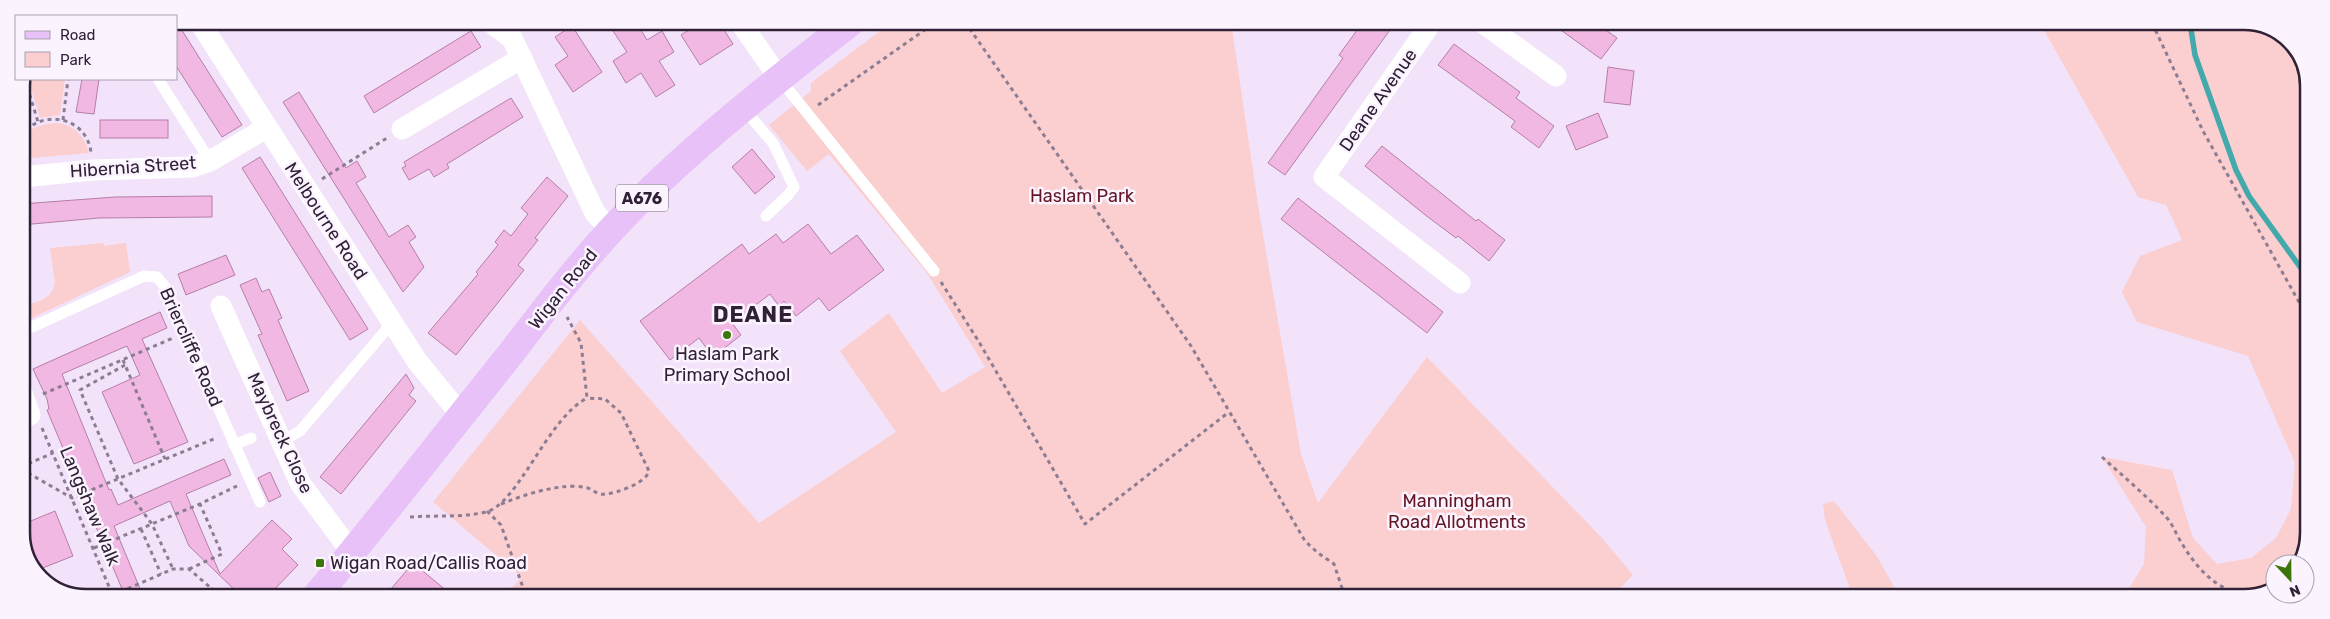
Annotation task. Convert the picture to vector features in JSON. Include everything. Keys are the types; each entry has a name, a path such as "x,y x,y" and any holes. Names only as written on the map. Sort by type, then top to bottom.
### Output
{"main road":[{"name":"Wigan Road","path":"322,589 380,520 555,297 611,230 658,182 743,108 842,30"}],"street":[{"name":"Melbourne Road","path":"205,30 417,361 462,415"},
{"path":"510,30 595,214 611,230"},
{"path":"746,30 779,78"},
{"name":"Deane Avenue","path":"1426,30 1324,177 1460,283"},
{"path":"1493,30 1556,76"},
{"path":"402,129 520,54"},
{"name":"Hibernia Street","path":"30,176 94,170 192,167 210,162 266,128"},
{"name":"Maybreck Close","path":"221,306 241,328 282,442 306,492 352,553"}],"lane":[{"path":"490,30 520,54"},
{"path":"779,78 934,271"},
{"path":"159,80 210,162"},
{"path":"743,108 773,143 794,187 766,216"},
{"name":"Briercliffe Road","path":"30,328 151,275 162,281 260,502"},
{"path":"282,442 300,431 392,323"},
{"path":"234,445 251,438"}],"path":[{"path":"807,113 925,30"},
{"path":"971,30 1191,346 1305,541 1334,564 1343,589"},
{"path":"2155,30 2203,131 2300,304"},
{"path":"63,120 68,80"},
{"path":"30,96 38,122"},
{"path":"30,127 38,122 70,121 82,131 90,146 94,170"},
{"path":"305,189 402,129"},
{"path":"934,271 980,342 1085,524 1229,412"},
{"path":"555,297 577,332 581,343 587,398"},
{"path":"30,408 123,360 185,333"},
{"path":"123,360 165,459"},
{"path":"125,365 80,390 118,479 152,524 172,569"},
{"path":"380,520 431,515 443,518 486,512 534,491 562,487 586,488 606,494 636,484 648,475 649,471 621,413 605,400 587,398 567,412 541,447 516,486 499,505"},
{"name":"Langshaw Walk","path":"30,408 53,454 111,589"},
{"path":"30,473 72,498 229,432"},
{"path":"30,464 53,454"},
{"path":"2102,457 2168,520 2198,567 2218,586 2226,589"},
{"path":"94,548 200,504 250,480"},
{"path":"127,589 172,569 189,569 222,554 200,504"},
{"path":"486,512 501,525 524,589"},
{"path":"141,529 161,574"},
{"path":"189,569 212,589"}],"green space":[{"name":"Haslam Park","path":"881,30 1232,30 1259,211 1301,454 1318,503 1427,357 1602,538 1633,575 1619,589 511,589 522,577 433,502 580,320 759,523 896,432 840,351 889,313 942,393 985,367 927,273 829,154 807,171 769,125 811,91 811,83"},
{"path":"2044,30 2255,31 2272,37 2286,49 2296,65 2300,82 2300,533 2296,554 2265,554 2265,585 2255,588 2129,589 2144,564 2146,527 2102,457 2172,470 2193,538 2217,564 2251,558 2276,538 2291,509 2295,463 2248,356 2137,322 2122,292 2140,256 2182,240 2166,205 2138,197"},
{"path":"31,80 65,80 60,115 40,118 30,86"},
{"path":"48,124 63,124 74,129 85,141 89,153 30,158 30,131"},
{"path":"104,243 104,246 126,243 130,272 30,319 30,303 47,297 55,283 50,248"},
{"path":"1834,501 1876,555 1895,589 1850,589 1825,520 1823,504"}],"building":[{"path":"178,30 182,30 242,125 222,137 178,69"},
{"path":"566,30 575,30 602,72 573,92 555,65 568,56 555,37"},
{"path":"612,30 641,30 647,40 662,31 674,52 659,61 675,85 656,97 641,73 626,83 613,61 627,52"},
{"path":"689,30 724,30 733,44 700,65 681,35"},
{"path":"1357,30 1390,30 1285,175 1268,163 1343,58 1339,55"},
{"path":"1561,30 1606,30 1617,38 1601,59"},
{"path":"471,31 481,47 374,113 364,96"},
{"path":"1454,44 1520,92 1516,98 1554,126 1539,148 1511,127 1515,121 1438,65"},
{"path":"1608,67 1634,71 1630,105 1604,102"},
{"path":"82,80 99,80 94,114 76,112"},
{"path":"299,92 346,168 357,161 366,177 356,183 389,237 408,225 416,237 409,242 424,267 403,292 283,102"},
{"path":"511,98 523,117 447,164 449,168 434,177 429,169 409,180 402,168 406,166 404,162"},
{"path":"1598,113 1608,137 1576,150 1566,126"},
{"path":"100,120 168,120 168,138 100,138"},
{"path":"1382,146 1476,221 1478,219 1505,240 1489,261 1458,236 1456,238 1424,214 1365,166"},
{"path":"752,149 775,177 755,194 732,167"},
{"path":"260,157 368,329 350,340 242,168"},
{"path":"547,177 568,196 535,238 538,240 518,265 524,270 456,355 428,333 478,274 476,272 498,245 495,242 504,230 511,236 528,214 521,208"},
{"path":"212,196 212,217 99,218 30,224 30,203 115,197"},
{"path":"1298,198 1443,312 1427,333 1281,219"},
{"path":"808,224 831,254 857,235 884,270 829,311 819,298 796,316 784,301 779,306 770,294 732,323 741,335 713,357 699,338 670,360 640,321 742,244 749,254 776,234 783,243"},
{"path":"226,255 235,275 186,295 178,274"},
{"path":"256,278 262,292 269,289 282,318 278,320 309,391 287,401 258,335 262,334 240,285"},
{"path":"160,312 167,328 142,339 188,442 134,464 102,392 140,375 127,346 62,374 109,490 111,489 118,505 224,459 231,475 186,494 220,574 272,520 292,539 282,549 298,565 275,589 234,589 189,546 170,501 114,526 140,589 122,589 47,410 49,409 47,399 33,369"},
{"path":"406,374 414,388 409,395 416,401 341,494 320,477"},
{"path":"270,472 281,496 269,502 258,478"},
{"path":"55,511 73,556 42,568 37,561 31,544 30,521"},
{"path":"413,563 445,589 391,589"}],"waterway":[{"path":"2191,30 2195,55 2236,170 2249,196 2300,267"}],"place":[{"name":"Haslam Park Primary School","path":"727,335"},
{"name":"Wigan Road/Callis Road","path":"320,563"}],"district":[{"name":"DEANE","path":"753,314"}],"park label":[{"name":"Manningham Road Allotments","path":"1457,511"}]}
